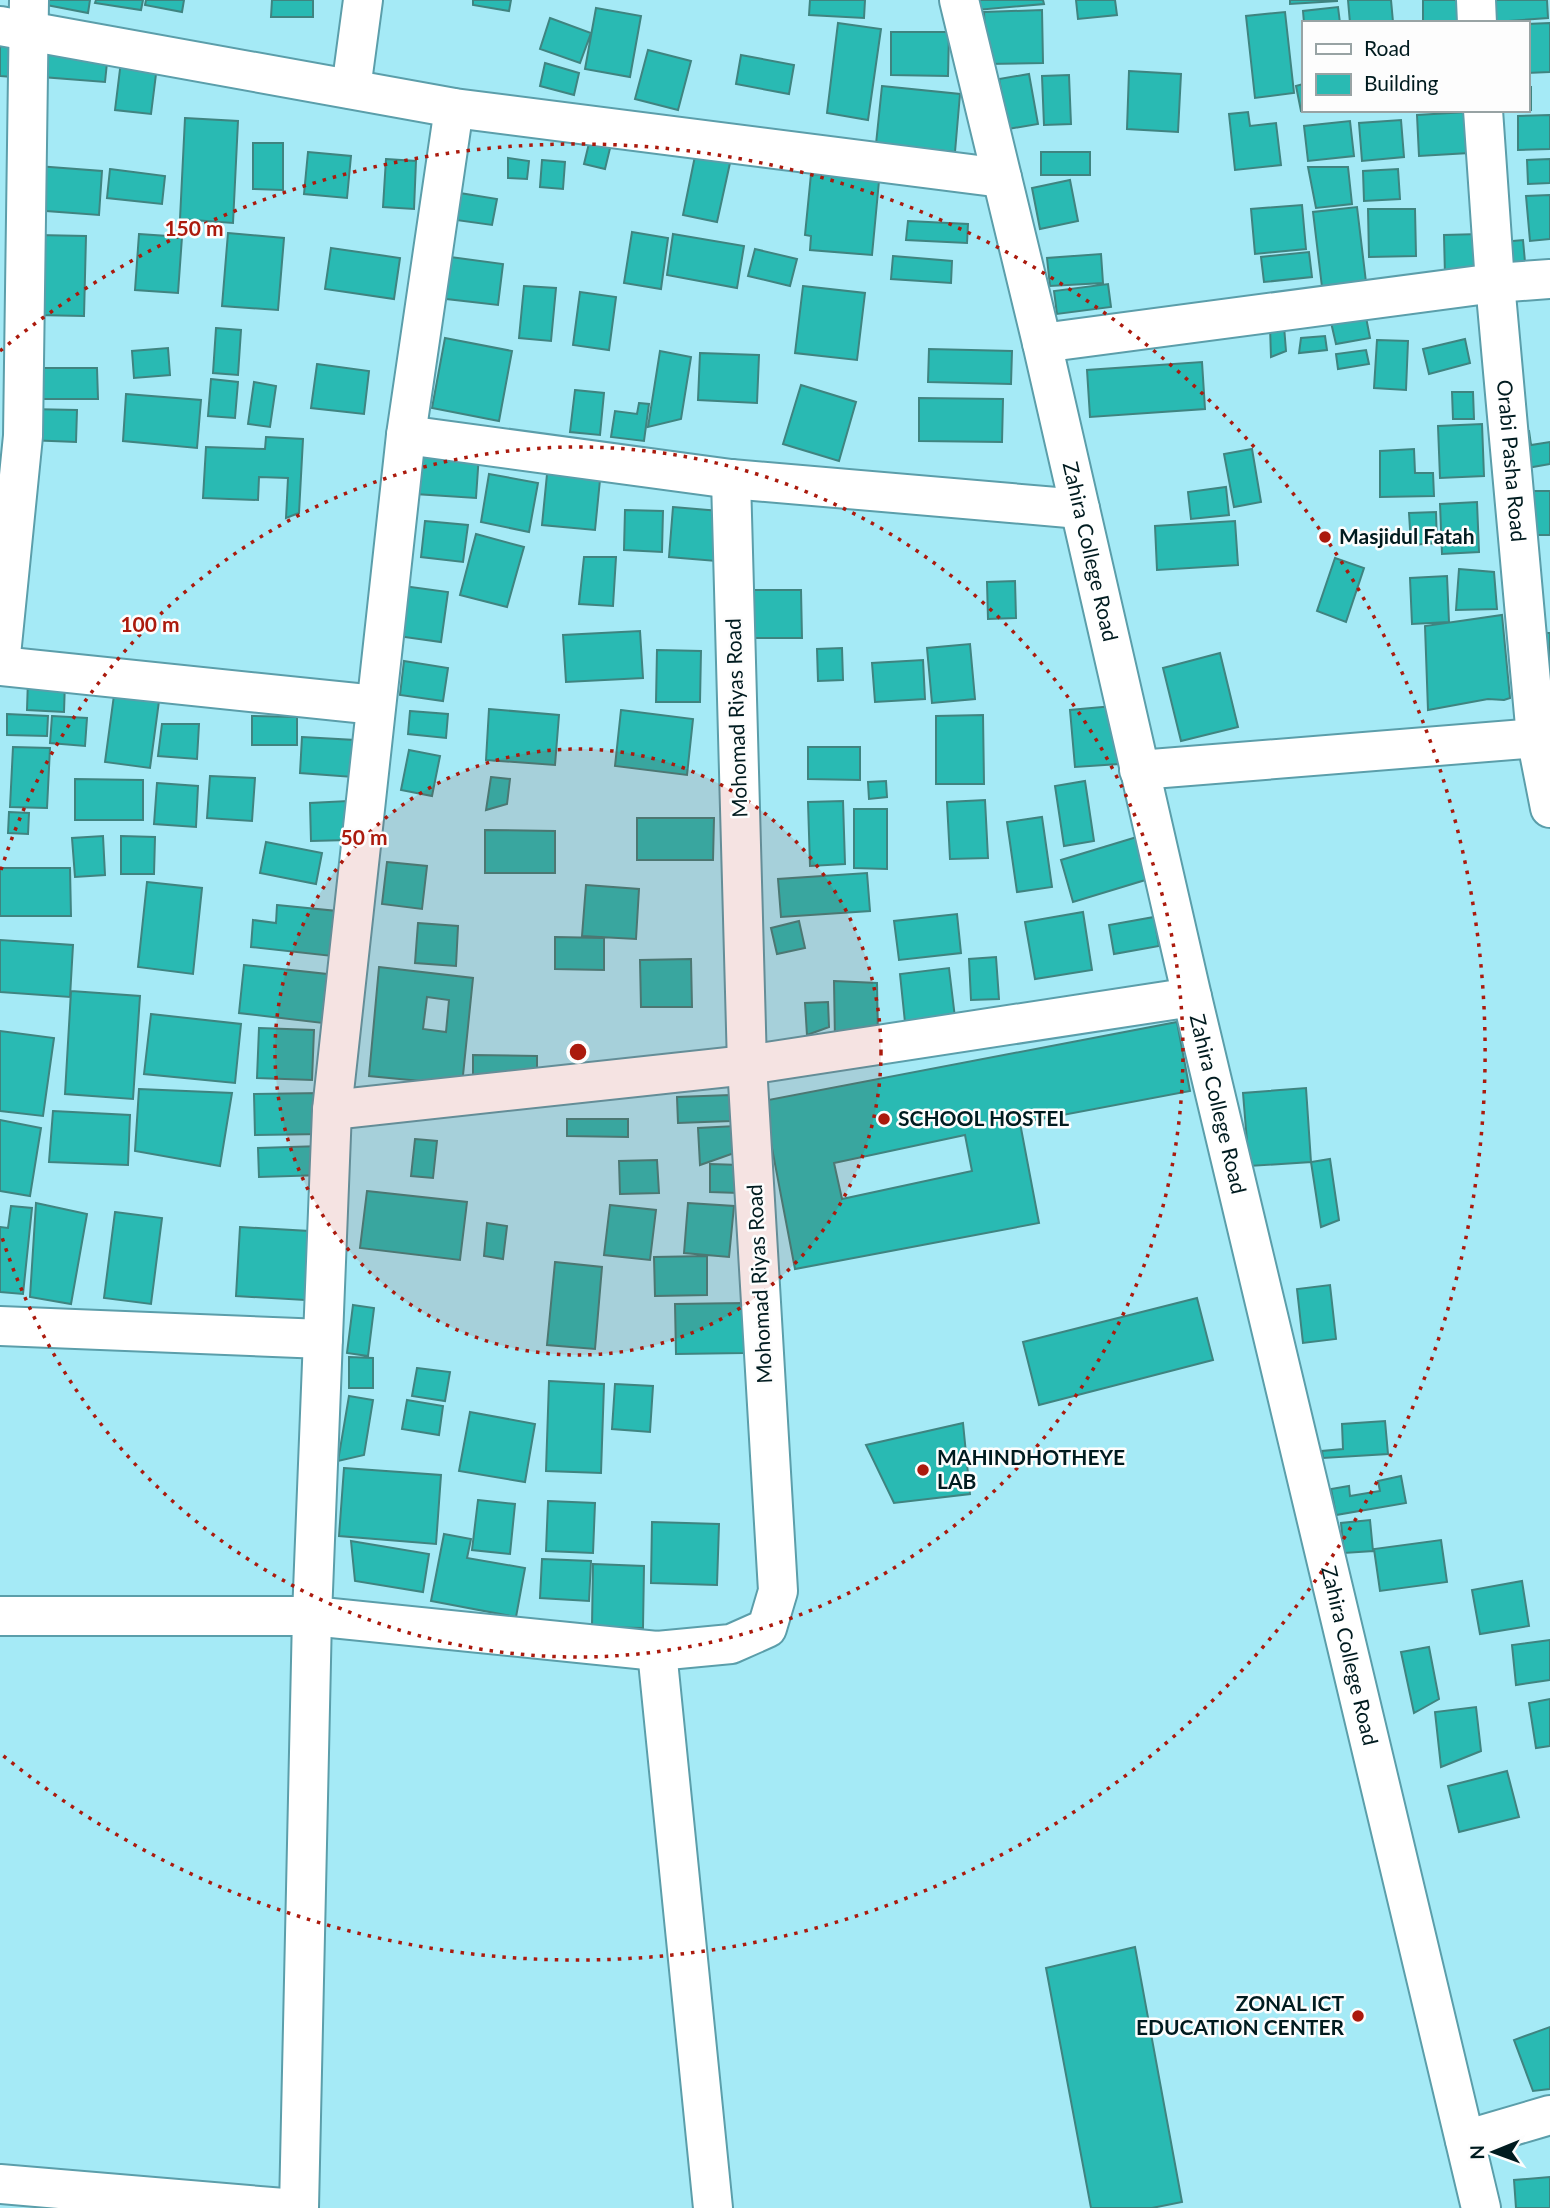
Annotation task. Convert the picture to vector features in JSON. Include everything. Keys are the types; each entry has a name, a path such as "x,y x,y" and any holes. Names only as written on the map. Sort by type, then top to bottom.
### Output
{"street":[{"path":"351,89 363,0"},
{"name":"Zahira College Road","path":"959,0 1042,343 1192,997 1481,2208"},
{"path":"1476,0 1477,21"},
{"path":"376,705 0,665 23,436 19,19 454,108 1002,178"},
{"path":"299,2208 313,1616 332,1111 406,435 454,108"},
{"name":"Orabi Pasha Road","path":"1483,112 1495,283 1550,808"},
{"path":"1042,343 1495,283 1550,279"},
{"path":"406,435 730,479 1080,509"},
{"name":"Mohomad Riyas Road","path":"0,1616 313,1616 657,1651 731,1644 767,1628 778,1591 747,1065 730,479"},
{"path":"1139,769 1543,737"},
{"path":"332,1111 747,1065 1192,997"},
{"path":"0,1326 323,1339"},
{"path":"657,1651 713,2208"},
{"path":"1465,2140 1550,2115"},
{"path":"0,2184 284,2208"}],"building":[{"path":"90,0 88,13 31,2"},
{"path":"96,0 143,0 141,10 95,3"},
{"path":"146,0 184,0 182,12 145,5"},
{"path":"272,0 313,0 313,17 271,17"},
{"path":"473,0 511,0 509,11 473,5"},
{"path":"810,0 865,0 864,18 809,15"},
{"path":"977,0 1043,0 1044,4 977,10"},
{"path":"1076,0 1115,0 1117,15 1078,19"},
{"path":"1290,0 1337,0 1337,1 1290,4"},
{"path":"1348,0 1391,0 1393,21 1350,21"},
{"path":"1423,0 1458,0 1458,21 1423,21"},
{"path":"1493,0 1547,0 1548,18 1495,21"},
{"path":"1338,7 1340,21 1304,21 1303,11"},
{"path":"596,8 641,16 630,77 585,69"},
{"path":"1042,10 1043,63 986,64 984,12"},
{"path":"1285,12 1294,93 1255,98 1246,16"},
{"path":"550,18 591,33 580,63 540,49"},
{"path":"838,23 881,29 868,120 827,113"},
{"path":"1550,23 1550,72 1529,73 1529,24"},
{"path":"891,32 949,32 948,76 891,75"},
{"path":"0,46 15,47 12,77 0,76"},
{"path":"45,47 108,53 105,82 42,77"},
{"path":"648,50 691,61 678,110 635,99"},
{"path":"122,53 158,58 151,114 115,110"},
{"path":"741,55 794,65 789,94 736,84"},
{"path":"545,63 579,73 574,95 540,86"},
{"path":"1129,71 1181,74 1178,132 1127,129"},
{"path":"1029,74 1038,124 1008,129 999,79"},
{"path":"1069,75 1071,124 1044,125 1042,76"},
{"path":"1302,84 1301,111 1296,86"},
{"path":"882,86 960,94 955,152 876,144"},
{"path":"1529,87 1531,87 1529,110"},
{"path":"1248,112 1250,126 1276,123 1281,165 1235,170 1229,114"},
{"path":"1467,112 1469,153 1419,156 1417,115"},
{"path":"1550,115 1550,149 1518,150 1518,116"},
{"path":"185,118 238,121 233,223 180,219"},
{"path":"1401,120 1404,157 1362,161 1359,123"},
{"path":"1350,121 1354,156 1308,161 1304,126"},
{"path":"591,135 612,140 605,169 584,164"},
{"path":"253,143 283,143 283,190 253,189"},
{"path":"308,152 351,156 347,198 304,194"},
{"path":"1041,152 1090,152 1090,175 1041,175"},
{"path":"695,156 730,163 717,222 683,215"},
{"path":"508,158 529,161 527,179 508,178"},
{"path":"386,159 416,161 414,209 383,207"},
{"path":"1550,159 1550,183 1528,184 1527,160"},
{"path":"542,160 565,162 563,189 540,187"},
{"path":"37,166 102,171 99,215 33,210"},
{"path":"1308,167 1348,167 1352,204 1316,208"},
{"path":"110,169 165,176 162,204 107,198"},
{"path":"1398,169 1400,199 1364,201 1363,171"},
{"path":"811,174 879,181 872,255 810,250 811,236 805,235"},
{"path":"1070,180 1078,221 1040,229 1032,188"},
{"path":"460,193 497,199 492,225 456,220"},
{"path":"1550,195 1550,239 1530,241 1526,196"},
{"path":"1302,205 1306,249 1255,254 1251,209"},
{"path":"1357,207 1366,282 1322,287 1313,212"},
{"path":"1368,209 1415,209 1416,256 1369,257"},
{"path":"908,221 968,224 967,243 906,240"},
{"path":"632,232 668,238 661,289 624,283"},
{"path":"228,233 284,238 278,310 222,306"},
{"path":"139,234 182,237 178,293 135,290"},
{"path":"673,234 744,246 737,288 667,275"},
{"path":"1480,234 1481,274 1445,276 1444,235"},
{"path":"37,235 86,236 84,316 35,315"},
{"path":"1523,240 1526,273 1506,275 1502,242"},
{"path":"331,248 400,258 394,299 325,289"},
{"path":"755,249 797,259 790,286 748,276"},
{"path":"1309,252 1312,277 1264,282 1261,257"},
{"path":"1101,254 1103,283 1050,286 1047,258"},
{"path":"443,256 503,264 498,305 438,298"},
{"path":"893,256 952,261 951,283 891,279"},
{"path":"1108,284 1111,307 1057,314 1054,291"},
{"path":"524,286 556,288 551,341 519,338"},
{"path":"803,286 865,293 857,360 795,353"},
{"path":"580,292 616,297 609,350 573,345"},
{"path":"1365,312 1370,338 1336,344 1330,318"},
{"path":"1284,326 1286,351 1271,357 1270,327"},
{"path":"216,328 241,330 238,375 213,373"},
{"path":"1325,336 1327,350 1299,353 1301,338"},
{"path":"445,338 512,351 499,421 432,408"},
{"path":"1465,339 1470,363 1429,374 1423,349"},
{"path":"1377,340 1408,341 1406,390 1374,388"},
{"path":"168,348 170,375 134,378 132,351"},
{"path":"929,349 1012,351 1011,384 928,382"},
{"path":"1366,350 1369,364 1338,369 1336,354"},
{"path":"660,351 691,357 681,419 648,427"},
{"path":"700,353 759,355 757,403 698,400"},
{"path":"1202,362 1205,409 1090,417 1087,370"},
{"path":"317,364 369,371 364,414 311,408"},
{"path":"42,368 97,368 98,399 42,399"},
{"path":"211,379 238,382 235,418 208,416"},
{"path":"254,382 276,386 270,427 248,424"},
{"path":"801,385 856,402 839,461 783,444"},
{"path":"575,390 604,393 600,435 570,432"},
{"path":"1452,392 1473,392 1474,419 1453,419"},
{"path":"126,394 201,400 197,448 123,441"},
{"path":"919,398 1003,399 1002,442 919,441"},
{"path":"639,403 649,404 644,441 611,437 615,411 637,414"},
{"path":"28,409 77,410 76,442 27,440"},
{"path":"1482,424 1484,476 1440,478 1438,426"},
{"path":"1529,431 1531,445 1550,442 1550,464 1527,468 1521,432"},
{"path":"266,437 303,439 299,513 286,518 288,478 259,477 258,500 203,498 206,447 265,449"},
{"path":"1252,449 1261,502 1234,507 1224,454"},
{"path":"1414,449 1415,473 1433,473 1434,496 1380,497 1380,451"},
{"path":"418,451 479,454 476,498 415,494"},
{"path":"548,464 601,470 595,530 542,525"},
{"path":"489,474 538,483 529,532 481,522"},
{"path":"1226,487 1229,515 1191,519 1188,492"},
{"path":"1531,491 1550,491 1550,535 1532,535"},
{"path":"1477,502 1479,552 1442,554 1440,504"},
{"path":"673,507 720,511 716,561 669,557"},
{"path":"625,510 663,511 662,552 624,550"},
{"path":"1436,512 1437,543 1411,545 1409,513"},
{"path":"425,521 468,525 463,562 421,557"},
{"path":"1235,521 1238,565 1157,570 1155,526"},
{"path":"476,534 524,547 507,607 460,595"},
{"path":"584,557 616,557 613,606 579,604"},
{"path":"1335,558 1364,568 1346,622 1317,611"},
{"path":"1459,569 1494,572 1497,609 1456,610"},
{"path":"1447,576 1449,622 1412,624 1410,578"},
{"path":"1015,581 1016,618 988,619 987,582"},
{"path":"396,585 448,592 441,642 390,635"},
{"path":"744,590 801,590 802,638 744,638"},
{"path":"1502,615 1510,698 1488,699 1428,710 1425,626"},
{"path":"640,631 643,678 566,682 563,635"},
{"path":"1537,633 1550,633 1550,666 1538,667"},
{"path":"970,644 975,699 932,703 927,648"},
{"path":"842,648 843,680 818,681 817,649"},
{"path":"657,650 701,651 700,702 656,702"},
{"path":"1220,653 1238,727 1181,741 1163,668"},
{"path":"923,660 925,699 875,702 872,663"},
{"path":"404,661 448,668 443,701 400,695"},
{"path":"28,679 65,681 64,712 27,710"},
{"path":"114,695 159,701 150,768 105,762"},
{"path":"1113,706 1119,764 1075,767 1070,710"},
{"path":"489,709 559,715 555,765 486,760"},
{"path":"621,710 693,719 687,775 615,766"},
{"path":"410,711 448,714 446,738 408,734"},
{"path":"7,714 48,716 47,736 7,735"},
{"path":"983,715 984,784 936,784 936,716"},
{"path":"52,716 87,718 85,746 50,743"},
{"path":"252,716 297,717 297,745 252,745"},
{"path":"162,724 199,724 197,759 158,756"},
{"path":"302,737 355,740 353,777 300,773"},
{"path":"13,747 50,748 47,808 10,807"},
{"path":"808,747 860,747 860,780 808,779"},
{"path":"409,750 440,756 432,796 401,790"},
{"path":"210,776 255,778 252,821 207,818"},
{"path":"491,777 510,779 507,804 486,810"},
{"path":"75,779 143,780 143,820 75,820"},
{"path":"886,781 887,797 869,799 868,782"},
{"path":"1085,781 1094,841 1064,846 1055,786"},
{"path":"157,783 198,786 196,827 154,824"},
{"path":"985,800 988,858 950,859 947,802"},
{"path":"348,801 349,840 311,841 310,803"},
{"path":"843,801 845,864 810,866 808,802"},
{"path":"854,809 887,809 887,869 854,868"},
{"path":"9,812 29,813 28,834 8,833"},
{"path":"1042,817 1052,887 1017,892 1007,822"},
{"path":"637,818 714,818 713,860 637,860"},
{"path":"485,830 555,831 555,873 485,873"},
{"path":"103,836 105,875 75,877 72,838"},
{"path":"121,836 155,837 154,874 121,874"},
{"path":"1140,836 1152,878 1073,902 1061,860"},
{"path":"266,842 322,853 316,884 260,873"},
{"path":"387,862 427,866 422,909 382,904"},
{"path":"0,868 70,868 71,916 0,916"},
{"path":"867,873 870,911 781,917 778,879"},
{"path":"147,882 202,888 193,974 138,967"},
{"path":"586,885 639,889 636,939 582,936"},
{"path":"277,905 337,911 332,956 251,947 253,920 276,923"},
{"path":"1083,912 1092,970 1035,979 1025,922"},
{"path":"957,914 961,953 899,960 894,921"},
{"path":"1154,917 1159,946 1114,954 1109,925"},
{"path":"799,921 805,948 777,954 771,928"},
{"path":"418,923 458,926 456,966 415,963"},
{"path":"555,937 604,938 604,970 555,969"},
{"path":"0,940 73,945 70,997 0,992"},
{"path":"996,957 999,999 971,1000 969,959"},
{"path":"691,959 692,1007 641,1007 640,960"},
{"path":"244,965 336,975 331,1024 239,1013"},
{"path":"379,967 473,978 462,1085 369,1076"},
{"path":"949,968 956,1026 906,1032 900,974"},
{"path":"834,981 877,983 878,1039 835,1041"},
{"path":"71,991 140,996 133,1099 65,1094"},
{"path":"427,997 449,1000 446,1032 423,1029"},
{"path":"828,1002 829,1027 807,1035 805,1003"},
{"path":"151,1014 241,1024 235,1083 144,1074"},
{"path":"1177,1022 1190,1091 1020,1123 1039,1223 795,1269 763,1101","holes":["965,1135 972,1171 842,1199 834,1163"]},
{"path":"259,1028 314,1030 312,1080 257,1078"},
{"path":"0,1031 54,1038 43,1116 0,1111"},
{"path":"473,1055 537,1056 537,1081 473,1081"},
{"path":"1306,1088 1311,1162 1249,1166 1243,1093"},
{"path":"139,1089 232,1093 220,1166 135,1151"},
{"path":"322,1093 323,1134 255,1135 254,1094"},
{"path":"730,1095 731,1121 678,1123 677,1097"},
{"path":"53,1111 130,1115 128,1165 49,1162"},
{"path":"567,1119 628,1119 628,1137 567,1136"},
{"path":"0,1120 41,1128 30,1196 0,1191"},
{"path":"736,1126 737,1152 700,1165 698,1128"},
{"path":"415,1139 437,1141 433,1178 411,1176"},
{"path":"322,1146 323,1175 259,1177 258,1148"},
{"path":"1330,1159 1339,1220 1321,1227 1311,1162"},
{"path":"657,1160 659,1193 620,1194 619,1161"},
{"path":"710,1164 740,1165 739,1193 710,1192"},
{"path":"367,1191 467,1202 460,1260 360,1248"},
{"path":"36,1203 87,1214 71,1304 30,1297"},
{"path":"688,1203 734,1206 729,1257 684,1253"},
{"path":"610,1205 656,1210 650,1260 604,1255"},
{"path":"11,1206 32,1208 23,1294 0,1292 0,1227 8,1228"},
{"path":"115,1212 162,1218 151,1304 104,1298"},
{"path":"487,1223 507,1226 503,1259 484,1256"},
{"path":"240,1227 309,1231 305,1300 236,1296"},
{"path":"707,1256 707,1295 655,1296 654,1257"},
{"path":"555,1262 602,1267 595,1349 547,1345"},
{"path":"1330,1285 1336,1339 1303,1343 1297,1289"},
{"path":"1197,1298 1213,1360 1039,1405 1023,1342"},
{"path":"744,1303 744,1353 676,1354 675,1304"},
{"path":"353,1305 374,1308 368,1356 347,1353"},
{"path":"349,1357 373,1358 373,1388 349,1388"},
{"path":"417,1368 450,1372 445,1401 412,1396"},
{"path":"549,1381 604,1384 601,1473 546,1471"},
{"path":"615,1384 653,1386 650,1432 612,1429"},
{"path":"349,1396 373,1400 364,1455 338,1461"},
{"path":"407,1400 443,1406 439,1435 402,1429"},
{"path":"470,1412 535,1424 525,1482 459,1471"},
{"path":"1385,1421 1388,1454 1323,1458 1322,1451 1343,1449 1342,1424"},
{"name":"MAHINDHOTHEYE LAB","path":"963,1423 970,1494 894,1503 866,1445"},
{"path":"344,1468 441,1475 436,1544 339,1536"},
{"path":"1401,1476 1406,1503 1336,1515 1331,1489 1349,1486 1350,1496 1380,1491 1378,1481"},
{"path":"478,1500 515,1504 510,1554 472,1550"},
{"path":"548,1501 595,1503 593,1553 546,1551"},
{"path":"1370,1520 1373,1551 1344,1553 1341,1523"},
{"path":"652,1522 719,1524 717,1585 651,1583"},
{"path":"444,1534 471,1539 467,1558 525,1568 516,1617 431,1601"},
{"path":"1441,1540 1447,1582 1380,1591 1374,1549"},
{"path":"351,1541 429,1554 423,1592 355,1581"},
{"path":"542,1559 591,1561 589,1601 540,1598"},
{"path":"593,1564 644,1566 643,1628 592,1627"},
{"path":"1522,1581 1529,1626 1480,1634 1472,1590"},
{"path":"1550,1640 1550,1680 1516,1685 1512,1645"},
{"path":"1429,1647 1439,1699 1414,1713 1401,1652"},
{"path":"1550,1699 1550,1746 1536,1748 1529,1703"},
{"path":"1476,1707 1481,1751 1441,1767 1435,1712"},
{"path":"1507,1771 1519,1817 1459,1832 1448,1786"},
{"path":"1135,1947 1182,2202 1152,2208 1091,2208 1046,1968"},
{"path":"1550,2027 1550,2089 1533,2091 1514,2040"},
{"path":"1550,2177 1550,2208 1516,2208 1514,2180"}],"place":[{"name":"Masjidul Fatah","path":"1325,537"},
{"name":"SCHOOL HOSTEL","path":"884,1119"},
{"name":"MAHINDHOTHEYE LAB","path":"923,1470"},
{"name":"ZONAL ICT EDUCATION CENTER","path":"1358,2016"}]}
